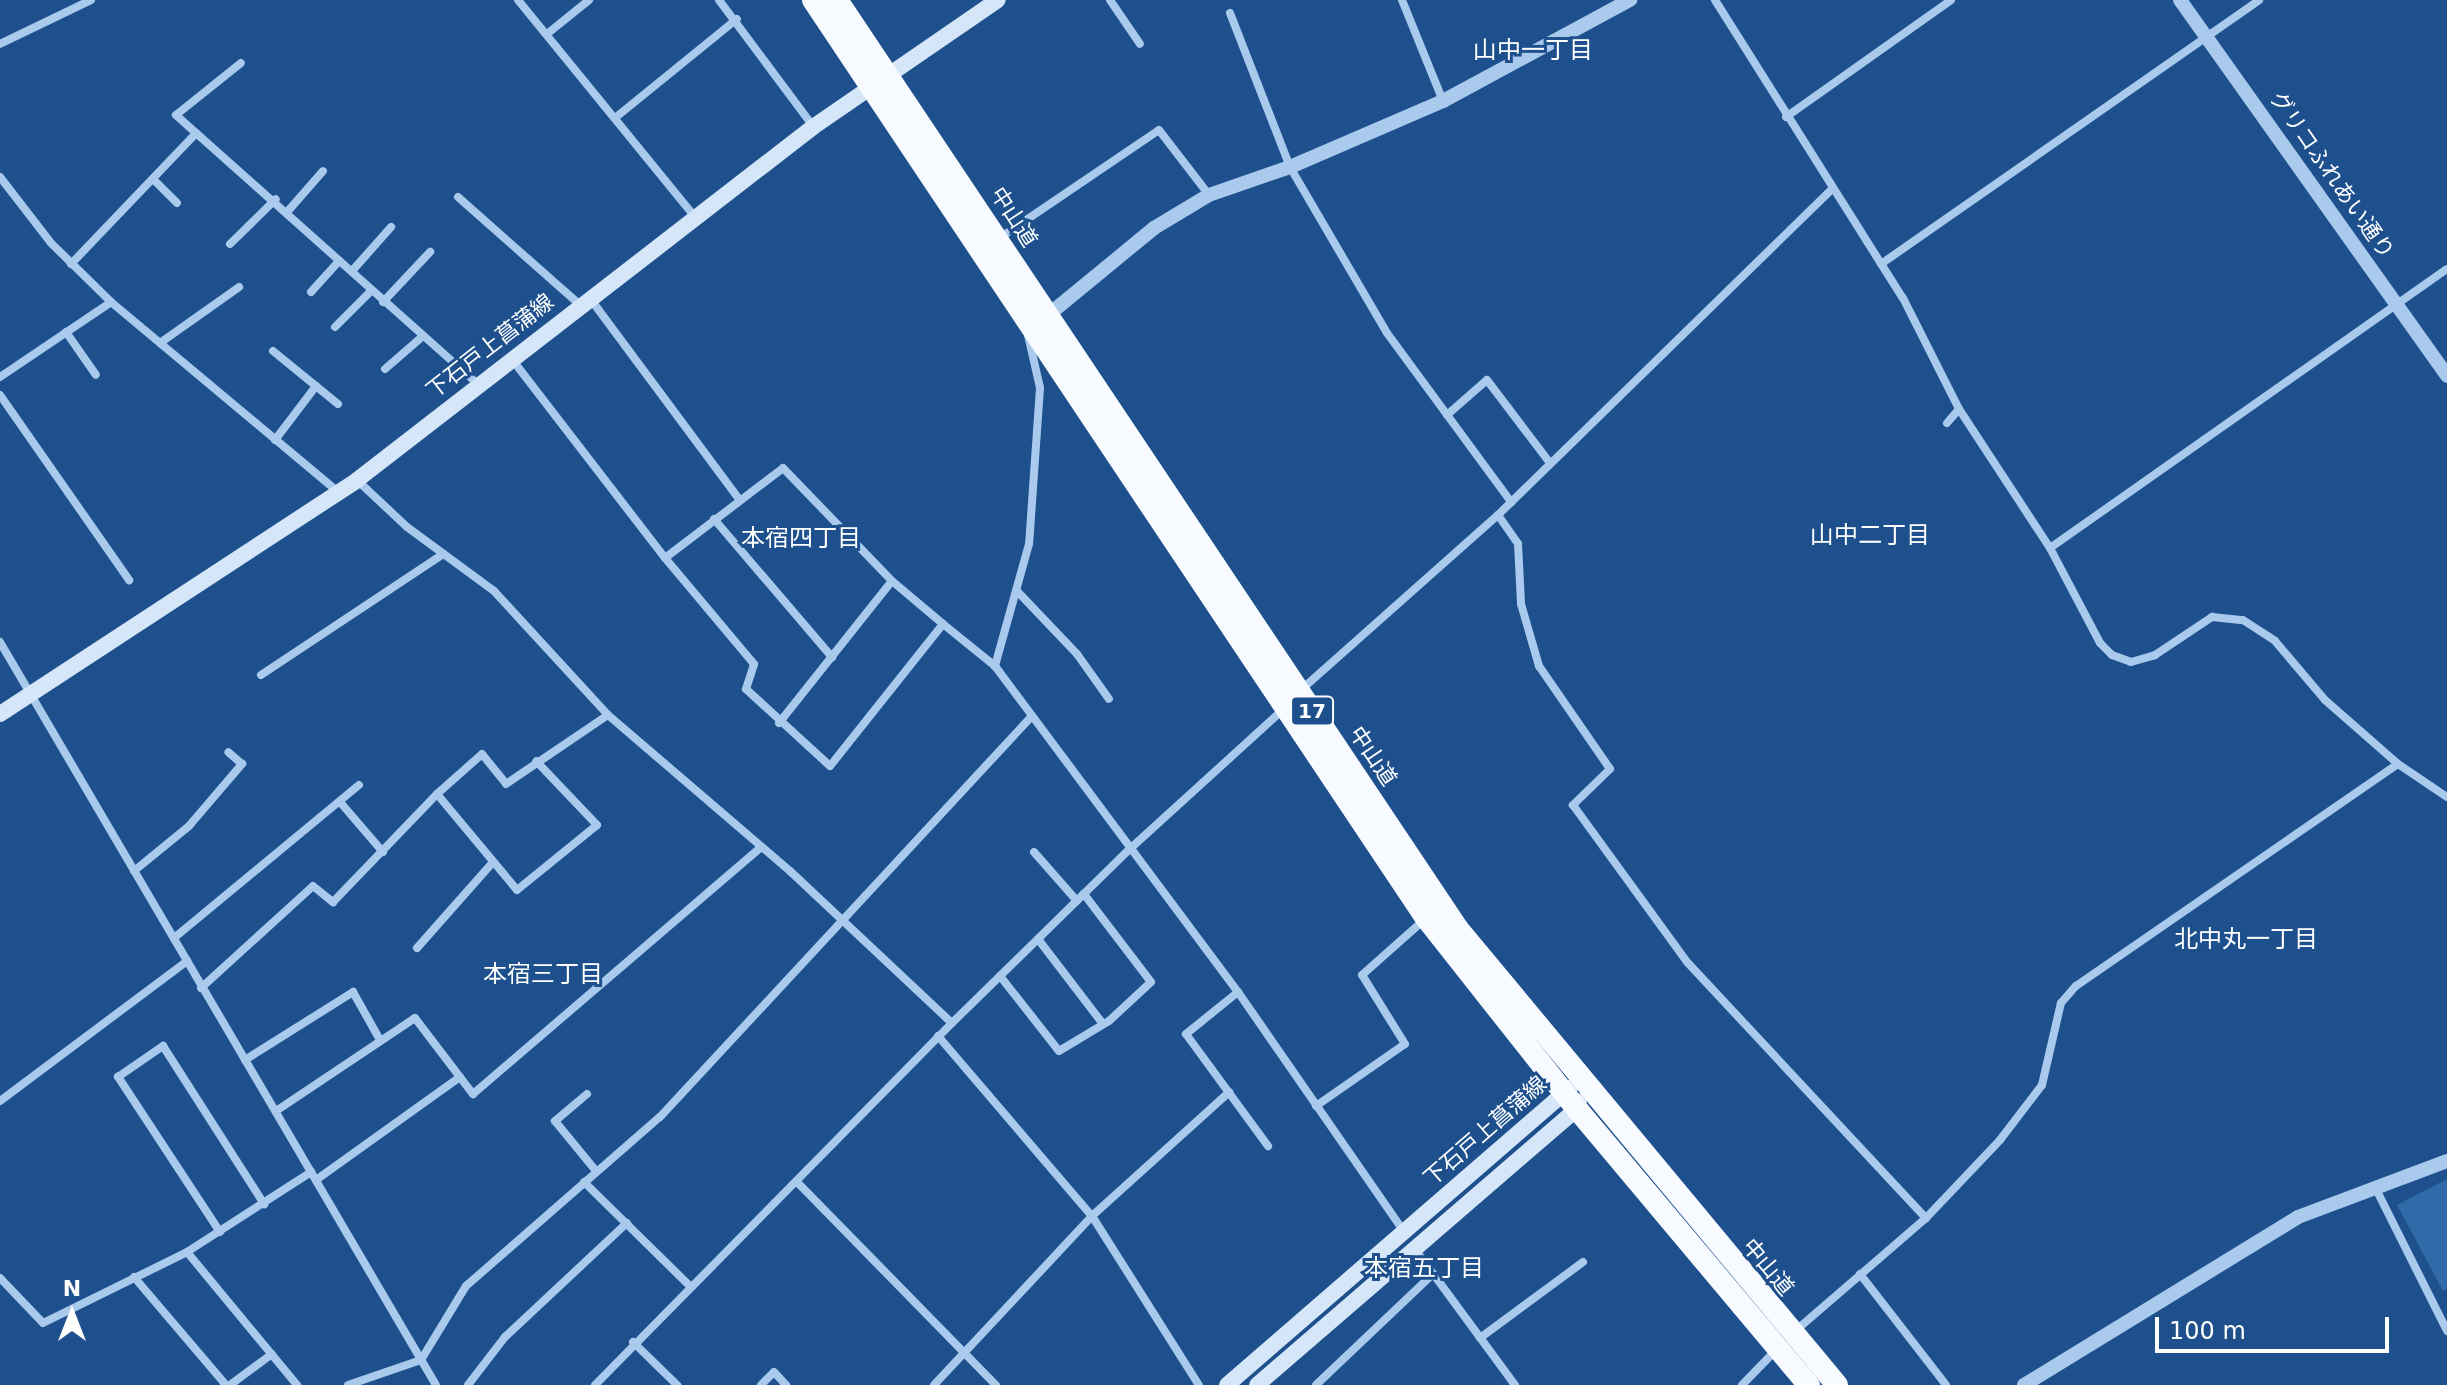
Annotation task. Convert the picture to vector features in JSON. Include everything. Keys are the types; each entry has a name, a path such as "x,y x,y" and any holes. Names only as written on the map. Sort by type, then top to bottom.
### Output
{"highway":[{"name":"中山道","path":"813,0 880,82 998,239 1038,317"},
{"name":"中山道","path":"837,0 880,82 1293,699 1573,1087 1577,1109 1784,1342 1837,1385"},
{"name":"中山道","path":"1293,699 1426,918 1573,1087 1784,1342 1809,1385"}],"main road":[{"name":"下石戸上菖蒲線","path":"0,714 357,480 477,383 813,127 998,0"},
{"name":"下石戸上菖蒲線","path":"1227,1385 1573,1087"},
{"name":"下石戸上菖蒲線","path":"1257,1385 1577,1109"}],"street":[{"path":"0,44 91,0"},
{"path":"518,0 695,217"},
{"path":"547,34 589,0"},
{"path":"719,0 737,19 813,127"},
{"path":"1110,0 1140,44"},
{"path":"1402,0 1443,101"},
{"path":"995,666 1029,544 1040,388 1038,317 1154,228 1209,195 1290,167 1443,101 1630,0"},
{"path":"1715,0 1920,327 1959,409 2050,548 2100,643 2112,655 2131,662 2155,655 2212,617 2243,620 2275,641 2325,700 2398,764 2447,797"},
{"path":"1786,117 1951,0"},
{"name":"グリコふれあい通り","path":"2180,0 2447,376"},
{"path":"1881,264 2259,0"},
{"path":"1230,13 1290,167 1387,333 1511,502"},
{"path":"615,118 737,19"},
{"path":"241,63 176,115 276,199 383,302 477,383"},
{"path":"998,239 1159,130 1209,195"},
{"path":"71,264 155,181 196,133"},
{"path":"288,211 323,171"},
{"path":"0,177 71,264 111,302 339,492"},
{"path":"155,181 177,203"},
{"path":"595,1385 633,1342 798,1183 938,1036 1132,847 1498,515 1832,189"},
{"path":"458,197 584,301 739,499"},
{"path":"230,244 276,199"},
{"path":"352,271 391,227"},
{"path":"383,302 430,252"},
{"path":"311,292 339,261"},
{"path":"2050,548 2447,269"},
{"path":"160,343 239,287"},
{"path":"335,327 371,291"},
{"path":"0,377 111,302"},
{"path":"66,332 96,375"},
{"path":"385,369 423,336"},
{"path":"273,351 338,404"},
{"path":"511,358 665,558 754,664 746,689 779,723 830,766 943,624"},
{"path":"1447,415 1487,380 1550,463"},
{"path":"275,440 316,386"},
{"path":"0,395 129,580"},
{"path":"1947,423 1959,409"},
{"path":"665,558 783,468 892,581 995,666 1238,992 1404,1232"},
{"path":"357,480 443,554 494,591 608,715 842,918 952,1023"},
{"path":"1498,515 1518,544 1521,604 1539,666 1610,769 1573,805 1688,963 1926,1218"},
{"path":"714,519 832,657"},
{"path":"261,675 443,554"},
{"path":"779,723 892,581"},
{"path":"1017,591 1077,654 1109,699"},
{"path":"0,642 34,692 201,988 436,1385"},
{"path":"201,988 313,886 333,902 437,794 482,754 506,784 608,715"},
{"path":"348,1385 421,1360 466,1286 660,1117 1032,716"},
{"path":"134,871 189,826 242,764 228,752"},
{"path":"437,794 517,890 597,825 536,761"},
{"path":"1742,1385 1784,1342 1926,1218 2000,1140 2042,1085 2061,1003 2076,986 2398,764"},
{"path":"174,938 359,785"},
{"path":"340,802 383,852"},
{"path":"276,1111 415,1018 473,1094 761,847"},
{"path":"1034,852 1077,901"},
{"path":"417,948 493,862"},
{"path":"1000,976 1059,1051 1103,1024 1151,982 1084,894"},
{"path":"1316,1106 1405,1044 1362,975 1426,918"},
{"path":"1038,939 1103,1024"},
{"path":"0,1101 187,961"},
{"path":"245,1060 353,992 380,1040"},
{"path":"1238,992 1186,1034 1268,1146"},
{"path":"938,1036 1092,1216 1199,1385"},
{"path":"220,1232 118,1077 163,1046 264,1204"},
{"path":"0,1278 43,1323 187,1252 314,1176 460,1077"},
{"path":"934,1385 1092,1216 1229,1092"},
{"path":"587,1094 555,1121 596,1171"},
{"path":"2024,1385 2298,1217 2447,1161"},
{"path":"584,1182 691,1287"},
{"path":"798,1183 996,1385"},
{"path":"2375,1187 2447,1331"},
{"path":"468,1385 505,1337 627,1223"},
{"path":"1414,1248 1515,1385"},
{"path":"187,1252 297,1385"},
{"path":"1480,1338 1583,1262"},
{"path":"1316,1385 1433,1274"},
{"path":"1860,1274 1946,1385"},
{"path":"134,1277 228,1385 272,1354"},
{"path":"633,1342 677,1385"},
{"path":"761,1385 774,1372 786,1385"}],"shaded area":[{"path":"2447,1179 2447,1289 2443,1291 2397,1205"}],"district":[{"name":"山中一丁目","path":"1533,51"},
{"name":"山中二丁目","path":"1870,536"},
{"name":"本宿四丁目","path":"801,539"},
{"name":"北中丸一丁目","path":"2246,940"},
{"name":"本宿三丁目","path":"543,975"},
{"name":"本宿五丁目","path":"1424,1269"}]}
